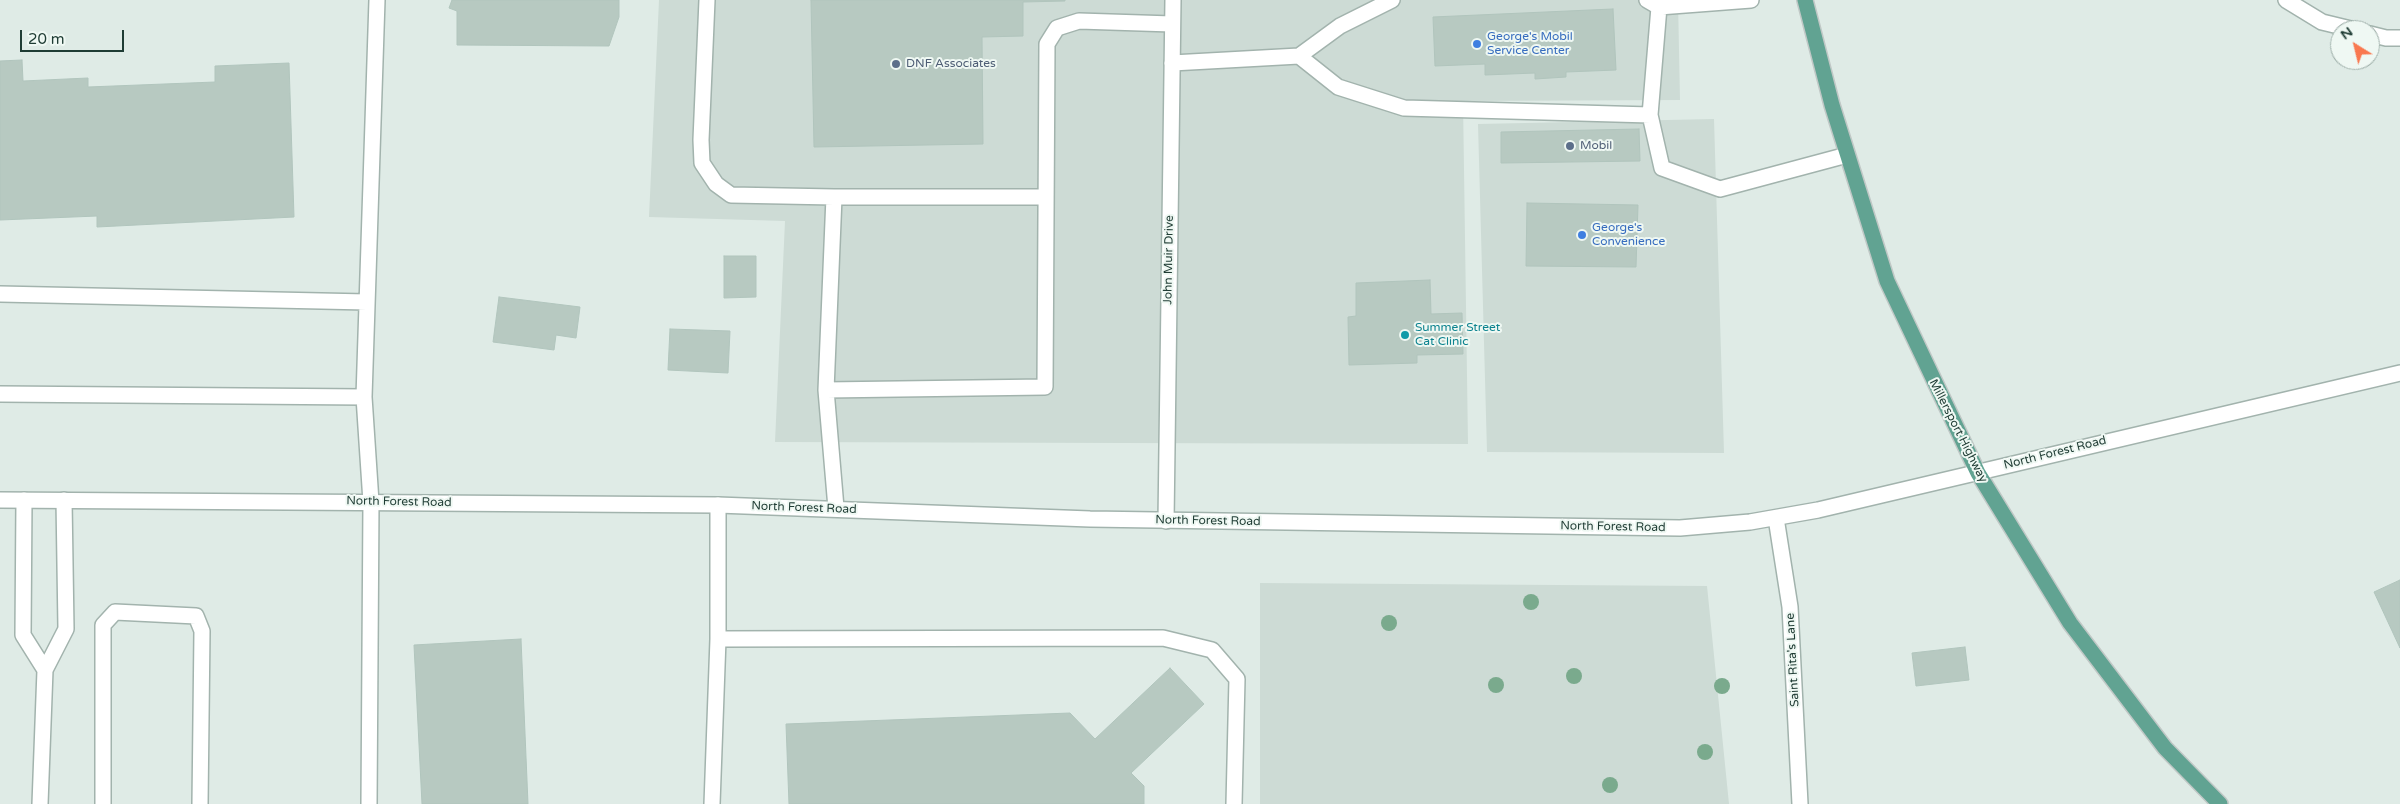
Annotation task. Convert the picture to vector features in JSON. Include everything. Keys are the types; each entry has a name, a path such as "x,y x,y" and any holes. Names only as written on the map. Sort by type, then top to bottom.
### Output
{"main road":[{"name":"Millersport Highway","path":"1805,0 1832,105 1887,281 1978,473 2070,623 2165,748 2220,804"}],"street":[{"path":"369,804 371,502 364,396 377,0"},
{"path":"707,0 701,140 702,163 716,184 731,195 1046,197"},
{"name":"John Muir Drive","path":"1166,520 1173,0"},
{"path":"1172,63 1299,56 1340,26 1392,0"},
{"path":"1752,0 1653,4 1650,115 1662,168 1720,189 1847,155"},
{"path":"2286,0 2322,22 2330,24"},
{"path":"826,390 1045,387 1047,44 1057,28 1079,21 1172,24"},
{"path":"2380,36 2400,38"},
{"path":"1299,56 1338,87 1404,108 1650,115"},
{"path":"834,196 826,390 836,508"},
{"path":"0,294 367,302"},
{"name":"North Forest Road","path":"0,500 718,505 836,508 974,516 1680,528 1776,518 1978,473 2400,373"},
{"path":"0,394 364,396"},
{"path":"24,500 23,635 45,670"},
{"path":"40,804 45,670 66,629 64,500"},
{"path":"712,804 718,639 718,505"},
{"name":"Saint Rita's Lane","path":"1776,518 1790,607 1800,804"},
{"path":"103,804 103,624 115,612 196,616 202,631 200,804"},
{"path":"718,639 1163,638 1212,650 1237,679 1234,804"}],"shaded area":[{"path":"659,0 1678,0 1680,100 1463,101 1468,444 775,442 785,221 649,217"},
{"path":"1714,119 1724,453 1487,452 1478,124"},
{"path":"1260,583 1707,586 1729,804 1260,804"}],"building":[{"path":"452,0 619,0 619,17 609,46 457,45 457,11 449,8"},
{"path":"811,0 1065,1 1023,2 1023,36 982,37 983,144 814,147"},
{"path":"1613,9 1616,70 1566,72 1566,77 1535,79 1535,73 1485,75 1485,64 1435,66 1433,17"},
{"path":"22,60 23,81 88,78 88,87 215,82 215,66 289,63 294,217 97,227 97,216 0,220 0,61"},
{"name":"Mobil","path":"1639,129 1640,161 1501,163 1501,132"},
{"name":"George's Convenience","path":"1527,203 1638,205 1636,267 1526,266"},
{"path":"724,256 756,256 756,297 724,298"},
{"name":"Summer Street Cat Clinic","path":"1430,280 1431,314 1462,313 1463,354 1417,355 1417,363 1349,365 1348,317 1356,316 1356,283"},
{"path":"499,297 580,307 576,338 556,335 554,350 493,342"},
{"path":"670,329 730,331 728,373 668,370"},
{"path":"2400,580 2400,648 2374,592"},
{"path":"521,639 528,804 422,804 414,645"},
{"path":"1965,647 1969,680 1916,686 1912,653"},
{"path":"1170,668 1204,704 1131,773 1144,786 1144,804 789,804 786,724 1070,713 1095,739"}],"place":[{"name":"George's Mobil Service Center","path":"1477,44"},
{"name":"DNF Associates","path":"896,64"},
{"name":"Mobil","path":"1570,146"},
{"name":"George's Convenience","path":"1582,235"},
{"name":"Summer Street Cat Clinic","path":"1405,335"}]}
